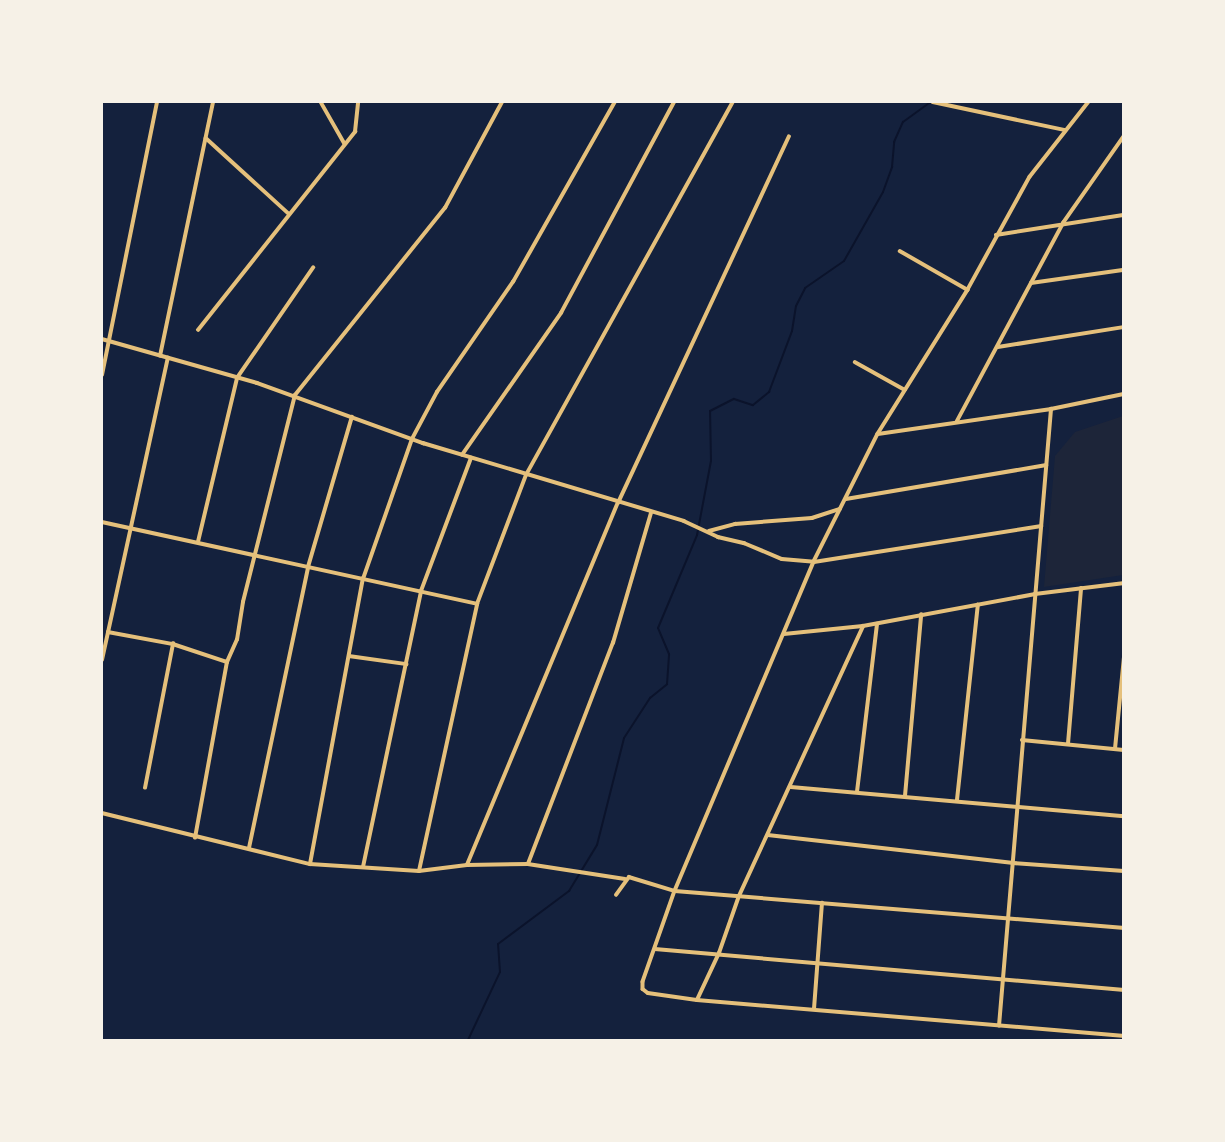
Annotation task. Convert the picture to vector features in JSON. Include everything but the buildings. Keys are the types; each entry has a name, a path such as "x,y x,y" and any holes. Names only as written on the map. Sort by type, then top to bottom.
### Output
{"street":[{"path":"102,375 157,102"},
{"path":"160,356 214,102"},
{"path":"321,102 345,145"},
{"path":"198,330 288,213 355,132 358,102"},
{"path":"195,838 227,662 237,640 254,555 295,395 446,208 502,102"},
{"path":"310,864 363,579 412,439 437,392 513,282 615,102"},
{"path":"462,455 561,313 674,102"},
{"path":"419,871 477,604 526,475 733,102"},
{"path":"933,102 1065,130"},
{"path":"1089,102 1030,177 968,290 877,434 814,562 675,891 643,989 648,993 697,1000 1124,1036"},
{"path":"467,865 618,503 789,136"},
{"path":"957,421 1063,223 1124,136"},
{"path":"206,138 288,213"},
{"path":"996,235 1124,215"},
{"path":"900,251 968,290"},
{"path":"198,543 237,378 313,268"},
{"path":"1031,282 1124,270"},
{"path":"996,347 1124,327"},
{"path":"102,339 295,395 412,439 652,512 782,559 814,562 1041,526"},
{"path":"102,660 168,358"},
{"path":"855,362 905,390"},
{"path":"877,434 1051,409 1124,394"},
{"path":"999,1026 1005,980 1016,807 1051,409"},
{"path":"249,848 308,567 352,417"},
{"path":"363,868 421,592 471,458"},
{"path":"846,499 1046,465"},
{"path":"709,531 735,524 805,519 840,509"},
{"path":"528,864 612,643 652,512"},
{"path":"102,522 477,604"},
{"path":"785,634 877,624 1035,594 1124,583"},
{"path":"1068,744 1081,589"},
{"path":"957,800 978,605"},
{"path":"905,796 922,615"},
{"path":"857,792 877,624"},
{"path":"697,1000 719,953 740,896 863,626"},
{"path":"108,632 173,644 227,662"},
{"path":"145,788 173,644"},
{"path":"349,656 406,664"},
{"path":"1115,748 1124,658"},
{"path":"1022,740 1124,750"},
{"path":"790,787 1124,816"},
{"path":"102,813 195,838 249,848 310,864 419,871 467,865 528,864 625,879 637,878 675,891 1124,928"},
{"path":"768,835 1013,863 1124,871"},
{"path":"616,895 625,879"},
{"path":"814,1010 822,903"},
{"path":"655,949 1124,990"}],"shaded area":[{"path":"1123,416 1123,575 1044,587 1055,456 1075,432"}],"waterway":[{"path":"468,1040 500,972 498,944 569,891 597,845 624,738 650,698 667,684 669,654 658,628 697,535 711,461 710,411 734,399 753,405 769,392 792,331 796,306 805,288 844,261 883,192 892,167 894,142 903,122 931,102"}]}
